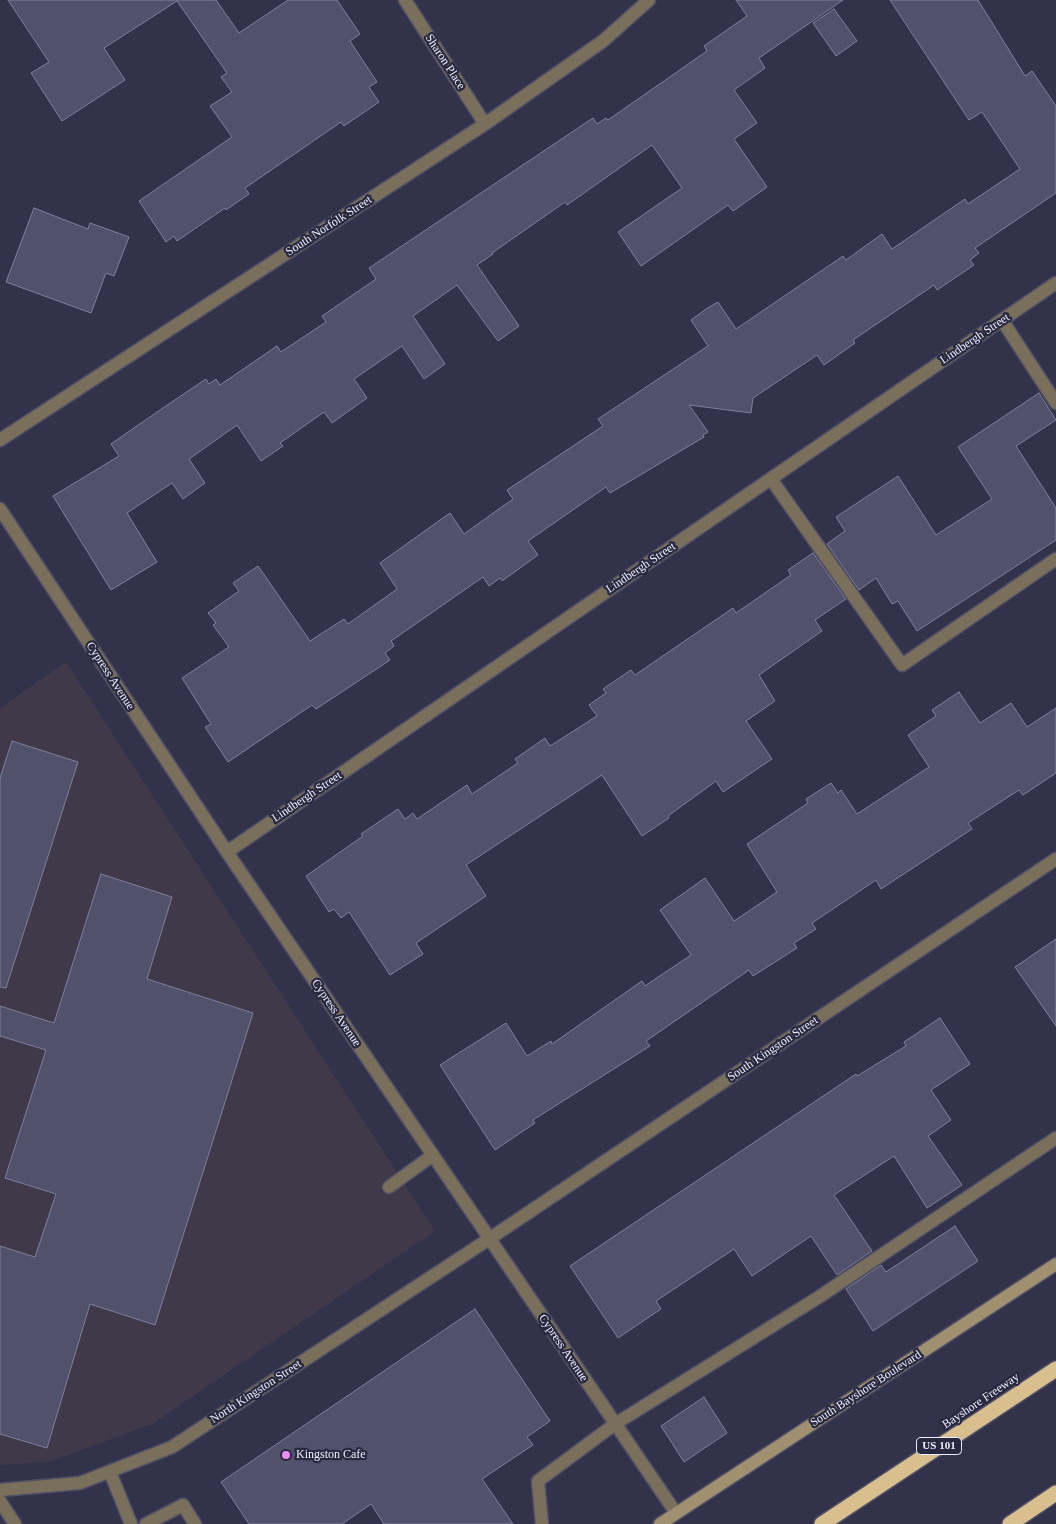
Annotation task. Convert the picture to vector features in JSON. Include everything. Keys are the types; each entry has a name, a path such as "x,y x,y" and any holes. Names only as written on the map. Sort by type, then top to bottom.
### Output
{"highway":[{"name":"Bayshore Freeway","path":"822,1524 1056,1369"},
{"path":"1010,1524 1056,1493"}],"street":[{"name":"Sharon Place","path":"405,0 485,124"},
{"name":"South Norfolk Street","path":"0,440 485,124 603,41 648,0"},
{"name":"Lindbergh Street","path":"227,852 1056,284"},
{"path":"1002,320 1056,404"},
{"path":"770,479 902,666 1056,559"},
{"name":"Cypress Avenue","path":"0,509 227,852 676,1513"},
{"name":"South Kingston Street","path":"489,1239 1056,859"},
{"path":"542,1524 538,1481 615,1424 819,1297 1056,1138"},
{"path":"389,1187 433,1156"},
{"name":"North Kingston Street","path":"0,1490 80,1483 172,1447 489,1239"},
{"name":"South Bayshore Boulevard","path":"660,1524 1056,1264"},
{"path":"110,1472 131,1524"},
{"path":"0,1501 15,1524"},
{"path":"146,1524 183,1505 194,1524"}],"shaded area":[{"path":"66,662 435,1231 152,1424 49,1462 0,1465 0,708"}],"building":[{"path":"8,0 216,0 239,33 288,0 337,0 360,34 350,41 377,82 369,87 379,102 344,126 341,122 245,188 249,194 226,210 225,208 177,241 174,236 166,242 139,201 232,137 210,106 232,92 221,77 227,73 177,1 104,48 125,80 62,121 31,73 49,62"},
{"path":"736,0 843,0 759,58 765,68 734,90 757,123 734,139 767,187 733,211 728,205 641,266 618,232 682,188 652,145 567,205 565,202 477,265 519,326 498,341 457,285 413,316 445,364 424,379 402,346 354,379 367,398 332,423 324,412 280,443 283,446 261,461 237,425 189,459 205,483 183,499 172,483 127,513 157,562 111,590 53,496 119,456 111,444 157,412 206,379 209,384 216,379 220,385 277,346 281,352 326,322 322,316 376,279 369,268 593,118 597,124 606,118 608,120 707,51 704,46 747,16"},
{"path":"890,0 978,0 1025,76 1032,71 1056,106 1056,193 975,248 979,253 970,260 974,265 937,290 934,285 853,340 855,343 824,365 817,355 753,398 751,413 689,405 708,432 703,435 704,437 610,493 606,487 528,541 538,555 502,581 500,578 489,586 483,577 391,641 394,646 385,653 390,660 316,709 312,705 228,762 205,727 211,724 182,678 229,647 213,625 216,623 208,613 239,591 233,583 258,566 310,641 344,619 348,624 397,589 380,563 450,513 464,534 513,499 507,490 603,426 598,419 708,346 691,320 706,309 718,302 736,329 843,256 846,260 882,234 892,249 965,199 968,204 1020,169 982,112 969,120"},
{"path":"834,9 857,41 836,56 813,23"},
{"path":"34,208 88,229 90,223 129,237 114,276 106,273 91,313 6,282"},
{"path":"1039,393 1056,420 1016,446 1056,508 1056,540 917,631 898,601 892,604 876,578 859,590 827,544 845,531 836,517 898,476 936,535 992,499 958,447"},
{"path":"813,553 846,599 815,620 822,631 759,675 775,701 746,721 772,759 723,792 716,781 668,816 669,818 642,836 602,775 466,865 486,896 416,943 423,954 390,975 349,912 341,918 334,909 329,912 306,876 363,836 361,834 398,809 405,819 413,813 417,819 467,785 472,794 518,763 515,759 545,738 550,746 597,716 589,705 606,693 603,689 631,670 635,675 733,608 736,613 791,575 788,570"},
{"path":"959,692 980,723 1011,703 1027,727 1056,708 1056,773 1023,795 1019,790 968,823 972,829 881,889 876,880 812,923 816,929 794,943 797,948 753,976 749,970 646,1041 650,1046 533,1120 535,1123 495,1150 440,1065 506,1023 527,1056 551,1041 552,1044 642,981 645,986 691,955 660,910 705,878 734,921 777,892 747,844 808,803 806,799 831,783 838,793 841,790 857,814 929,767 908,735 936,716 932,710"},
{"path":"12,741 78,762 6,988 0,987 0,778"},
{"path":"101,874 172,897 147,979 253,1013 155,1325 90,1304 47,1448 0,1434 0,1246 35,1257 56,1194 5,1178 46,1050 0,1036 0,1006 54,1023"},
{"path":"1056,939 1056,1026 1015,967"},
{"path":"940,1018 970,1064 931,1090 951,1120 928,1136 962,1185 927,1208 894,1156 834,1195 872,1251 837,1275 811,1236 752,1276 734,1249 656,1301 661,1309 618,1338 570,1266 856,1074 857,1076 906,1046 904,1042"},
{"path":"955,1226 978,1261 873,1331 846,1289 881,1265 886,1272"},
{"path":"475,1309 550,1421 527,1437 533,1445 482,1479 513,1524 384,1524 371,1504 342,1524 249,1524 221,1482"},
{"path":"704,1397 727,1433 684,1462 661,1426"}],"place":[{"name":"Kingston Cafe","path":"286,1455"}]}
